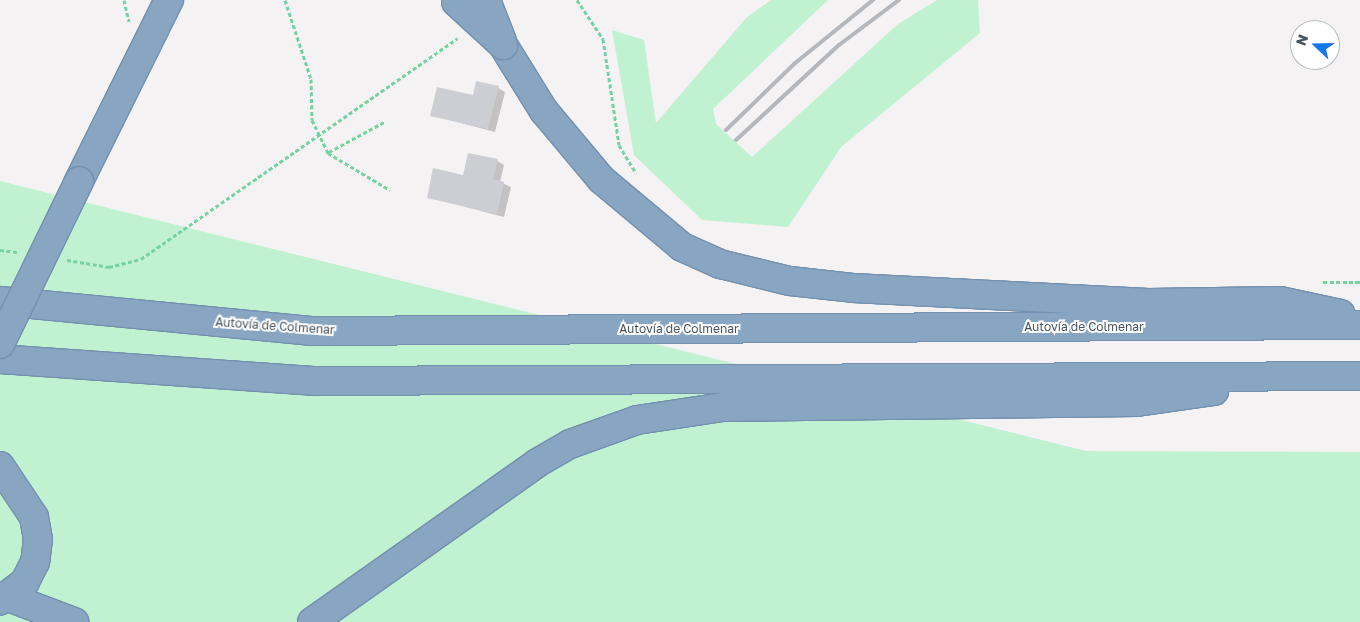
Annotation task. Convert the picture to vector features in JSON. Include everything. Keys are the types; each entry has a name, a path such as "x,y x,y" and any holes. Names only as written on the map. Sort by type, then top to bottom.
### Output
{"highway":[{"path":"486,0 503,45 544,111 602,180 666,236 720,264 790,281 854,288 1186,303 1280,301 1360,317"},
{"path":"455,1 503,45"},
{"path":"0,344 166,2"},
{"name":"Autovía de Colmenar","path":"0,301 310,331 1360,325"},
{"path":"0,359 313,381 1360,376"},
{"path":"312,622 537,463 570,444 637,420 723,407 1137,402 1323,376"},
{"path":"0,466 34,517 38,539 32,568 4,599 74,622"}],"path":[{"path":"285,0 311,78 312,120 328,153 390,190"},
{"path":"577,0 603,39 618,145 642,183"},
{"path":"57,259 109,267 141,259 442,49"},
{"path":"328,153 384,122"},
{"path":"0,250 29,254"},
{"path":"1320,282 1360,282"}],"green space":[{"path":"771,0 828,0 713,109 716,124 752,157 898,24 937,0 978,0 980,33 841,147 788,227 702,220 634,155 612,30 644,40 656,123 747,17"},
{"path":"0,181 1086,451 1360,452 1360,622 0,622"}],"building":[{"path":"476,81 499,86 488,129 430,116 437,87 473,95"},
{"path":"468,153 498,159 493,179 504,182 497,214 427,198 433,168 463,175"}],"railway":[{"path":"726,130 794,64 873,0"},
{"path":"736,140 839,45 899,0"}]}
